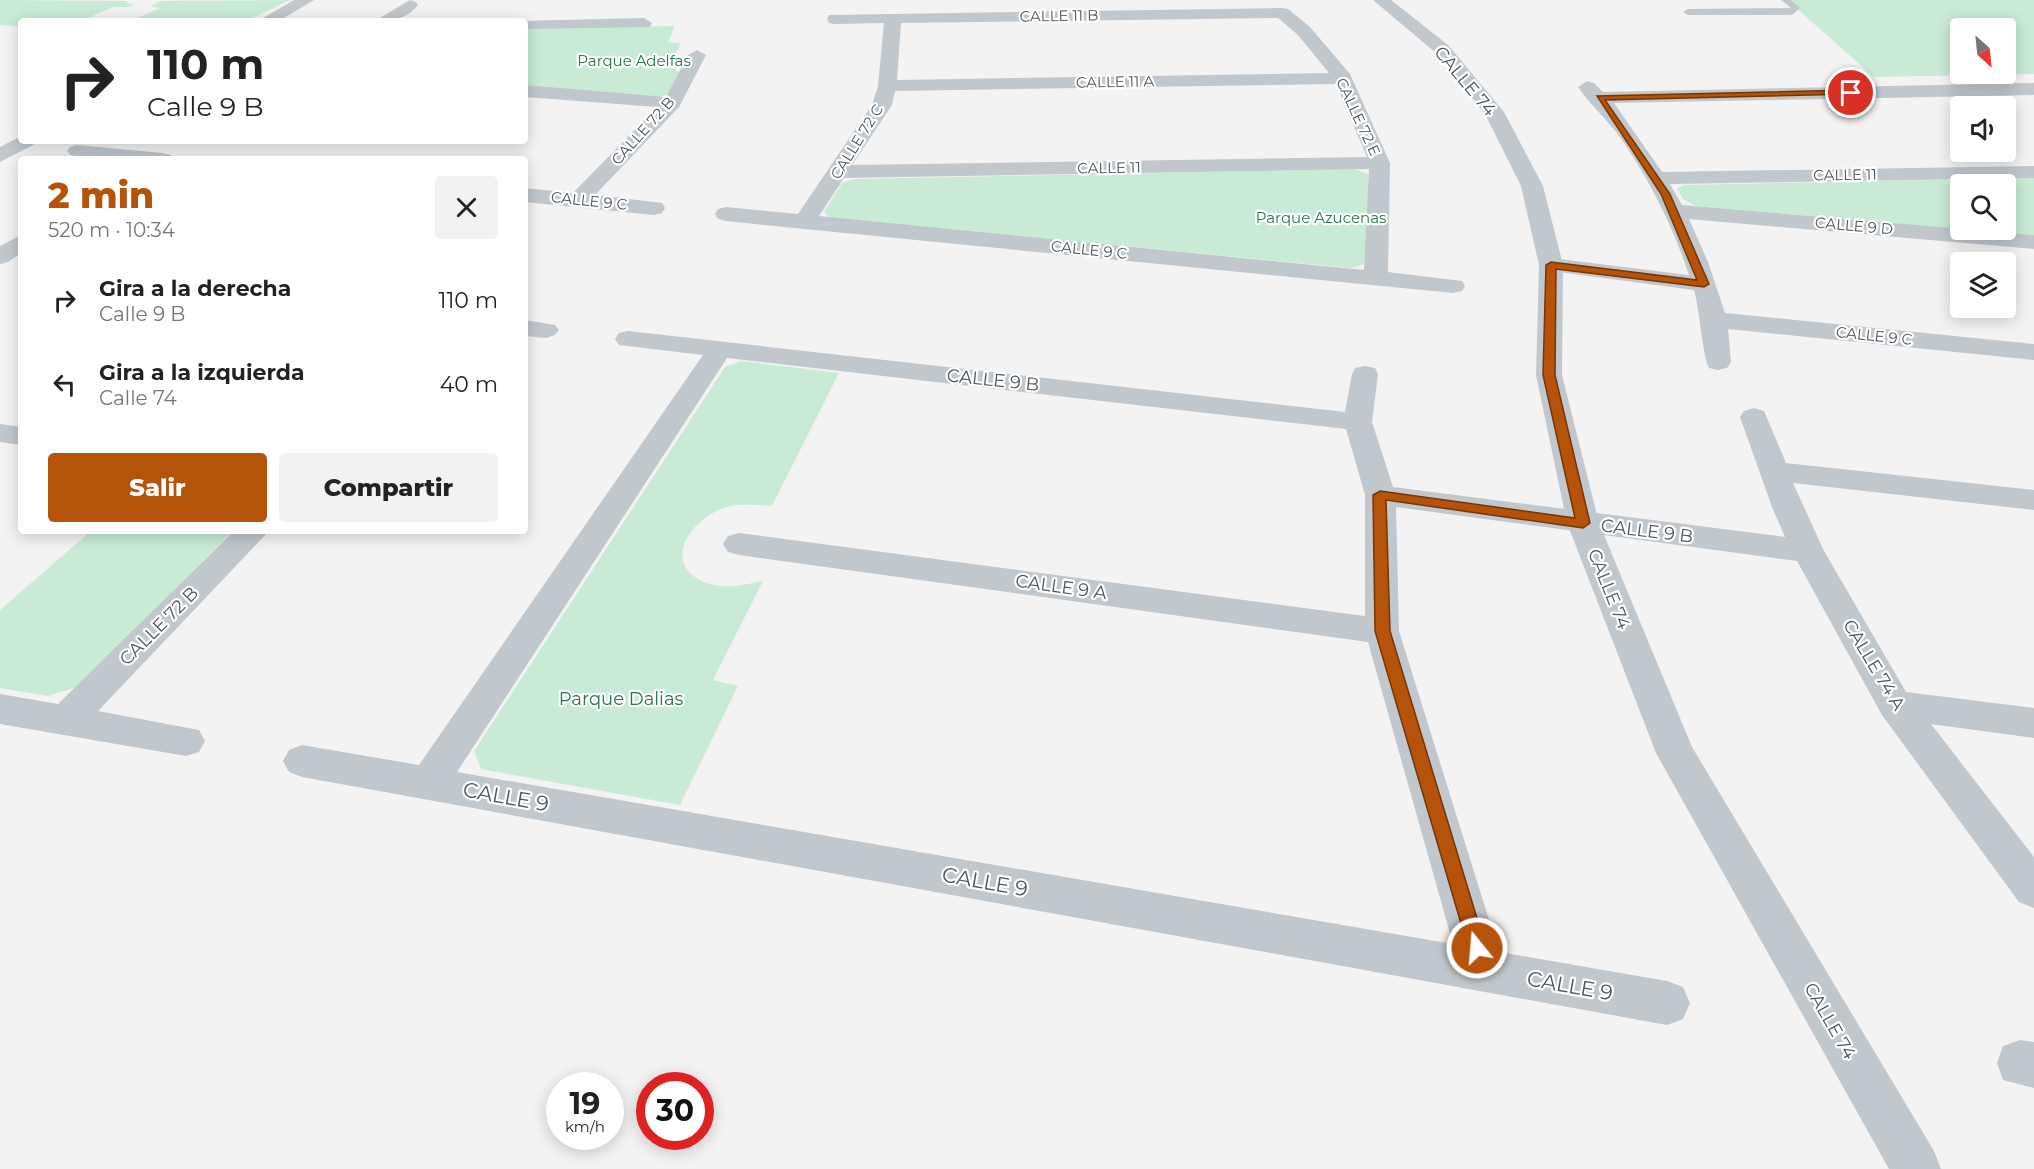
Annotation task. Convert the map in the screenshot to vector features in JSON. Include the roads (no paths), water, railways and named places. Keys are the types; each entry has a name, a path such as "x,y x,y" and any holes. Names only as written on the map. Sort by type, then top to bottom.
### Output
{"street":[{"path":"272,18 306,0"},
{"path":"941,18 942,0"},
{"name":"CALLE 74","path":"1381,0 1442,49 1494,112 1532,186 1551,265 1549,375 1583,523 1675,753 1916,1169"},
{"path":"388,18 410,5"},
{"path":"580,24 590,8"},
{"name":"CALLE 11 B","path":"835,19 1282,13"},
{"name":"CALLE 72 E","path":"1282,13 1304,31 1343,78 1380,163 1376,278"},
{"name":"CALLE 72 C","path":"804,222 882,105 887,86 893,18"},
{"path":"528,24 644,23"},
{"name":"CALLE 72 B","path":"579,200 672,104 697,55"},
{"name":"CALLE 11 A","path":"887,86 1343,78"},
{"path":"1718,362 1714,320 1704,284 1674,211 1656,178 1593,92 2034,89"},
{"path":"528,91 672,104"},
{"path":"0,156 21,144"},
{"path":"141,156 159,144"},
{"path":"77,151 129,156"},
{"name":"CALLE 11","path":"839,172 1380,163"},
{"name":"CALLE 11","path":"1656,178 2034,172"},
{"name":"CALLE 9 C","path":"528,195 654,208"},
{"name":"CALLE 9 D","path":"1674,211 2034,242"},
{"name":"CALLE 9 C","path":"726,214 1453,286"},
{"path":"0,257 18,244"},
{"path":"1551,265 1704,284"},
{"path":"0,266 18,268"},
{"name":"CALLE 9 C","path":"1714,320 2034,352"},
{"name":"CALLE 9 B","path":"628,339 1358,422"},
{"path":"429,783 720,349"},
{"path":"1365,374 1358,422 1376,475 1380,495 1382,631 1483,971"},
{"name":"CALLE 74 A","path":"1754,417 1773,471 1808,551 1895,705 2034,889"},
{"path":"0,433 18,436"},
{"path":"1773,471 2034,500"},
{"name":"CALLE 9 B","path":"1380,495 1808,551"},
{"name":"CALLE 72 B","path":"66,720 250,534"},
{"name":"CALLE 9 A","path":"739,544 1382,631"},
{"path":"1895,705 2034,723"},
{"path":"0,709 186,741"},
{"name":"CALLE 9","path":"302,761 1667,1003"}],"lane":[{"path":"1688,12 1792,12 1796,8 1785,0"}],"park label":[{"name":"Parque Adelfas","path":"634,61"},
{"name":"Parque Azucenas","path":"1321,218"},
{"name":"Parque Dalias","path":"621,699"}]}
